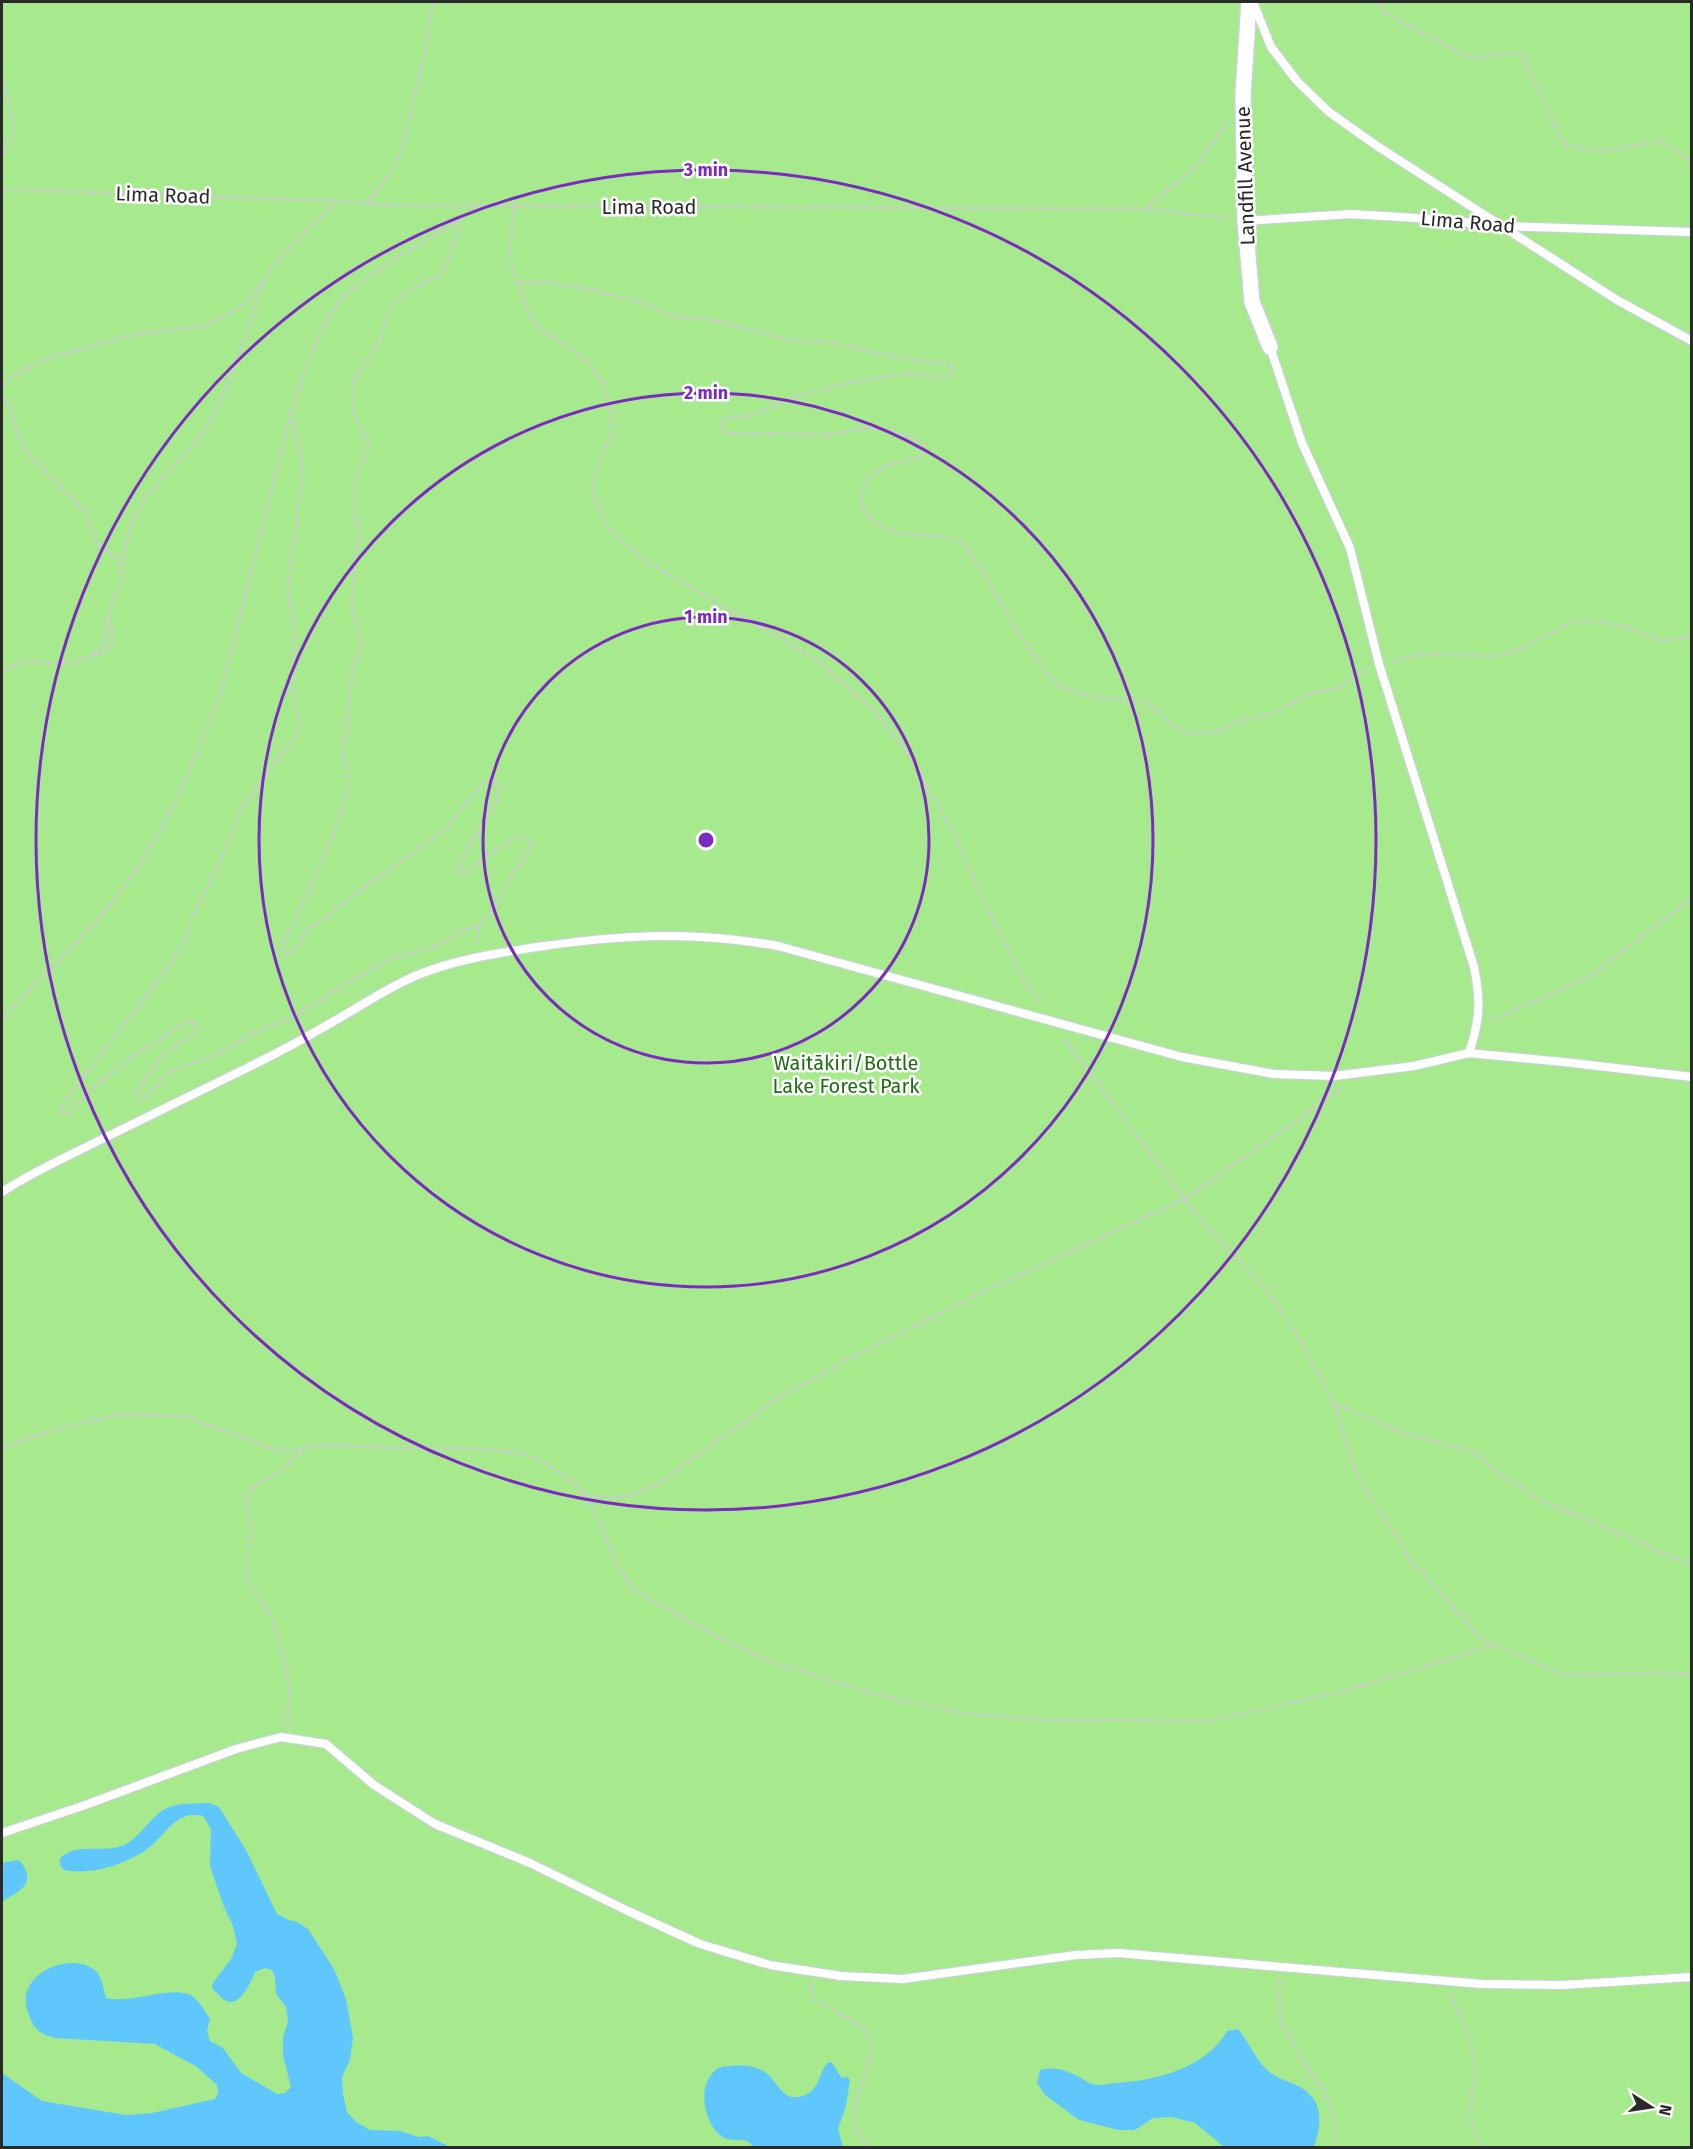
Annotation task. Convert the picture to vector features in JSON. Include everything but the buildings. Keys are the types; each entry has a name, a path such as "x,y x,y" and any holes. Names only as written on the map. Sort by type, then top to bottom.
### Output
{"street":[{"name":"Landfill Avenue","path":"1251,2 1243,95 1245,220 1252,302 1270,347"}],"lane":[{"path":"1251,2 1271,47 1297,81 1329,112 1377,146 1420,171 1617,300 1692,341"},
{"name":"Lima Road","path":"1245,220 1351,214 1502,226 1692,232"},
{"path":"1270,347 1302,443 1350,548 1379,664 1474,967 1479,992 1478,1026 1469,1053"},
{"path":"2,1192 77,1151 251,1066 324,1027 393,986 448,964 565,942 608,938 686,935 739,939 812,955 1182,1057 1274,1074 1334,1076 1414,1066 1469,1053 1692,1077"},
{"path":"2,1833 236,1749 281,1737 326,1744 374,1785 435,1824 530,1863 700,1944 770,1965 841,1976 903,1980 1076,1955 1118,1953 1482,1984 1562,1985 1692,1977"}],"path":[{"path":"367,203 395,167 402,150 423,60 433,2"},
{"path":"1379,2 1382,11 1470,58 1521,52 1563,144 1599,151 1662,141 1692,162"},
{"path":"2,75 15,128 2,157"},
{"path":"1146,209 1197,165 1228,121"},
{"name":"Lima Road","path":"2,189 514,207 1146,209 1245,220"},
{"path":"2,386 14,375 46,359 127,336 210,324 246,303 285,252 337,201"},
{"path":"2,1019 102,915 126,883 163,825 208,726 221,691 291,413 312,352 326,321 343,297 362,281 479,206"},
{"path":"514,207 510,249 511,266 532,319 540,329 573,350 592,366 609,401 613,427 612,437 600,459 592,486 599,512 605,523 614,534 649,562 819,661 874,711 902,745 918,768 958,842 982,899 1020,971 1052,1021 1195,1213 1268,1291 1302,1344 1334,1403 1355,1471 1410,1559 1482,1639 1563,1675 1672,1673 1692,1676"},
{"path":"460,219 445,270 397,298 391,307 379,342 356,377 353,387 353,408 369,447 353,485 359,538 354,561 352,606 362,643 353,669 343,754 347,769 346,798 313,882 281,949 288,955 300,943 307,929 330,915 344,902 443,831 484,782 493,779 500,787 498,798 459,866 460,873 467,873 486,856 518,836 528,838 532,846 498,903 480,925 476,938 481,957"},
{"path":"91,657 104,642 122,576 132,524 140,506 201,437 214,414 228,383 266,277"},
{"path":"517,283 545,282 589,290 639,302 677,317 713,320 791,340 831,342 927,362 949,363 953,368 952,373 946,378 909,373 839,385 800,395 753,415 728,418 721,423 721,431 726,433 827,435 862,429 880,429 912,437 921,443 924,450 920,456 888,464 879,469 866,482 861,497 865,513 890,530 910,535 947,538 965,545 1034,657 1052,680 1064,688 1092,697 1141,701 1183,732 1201,734 1220,731 1240,721 1274,713 1311,693 1339,688 1369,668 1405,656 1422,654 1496,656 1506,654 1524,648 1570,623 1579,621 1626,626 1661,640 1674,640 1692,635"},
{"path":"2,395 11,408 19,434 32,458 86,511 98,544 116,557 122,568"},
{"path":"291,413 303,470 288,592 294,618 293,691 298,725 296,736 247,800 222,858 192,917 182,945 64,1102 61,1107 62,1113 69,1114 82,1098 127,1061 188,1022 197,1022 196,1029 192,1035 171,1048 157,1062 138,1090 137,1095 140,1099 147,1097 172,1070 222,1052 253,1033 288,1019 387,960 438,945 456,933 480,925"},
{"path":"2,672 25,660 71,663 102,653 110,647 114,636 109,618"},
{"path":"1478,1026 1589,977 1692,898"},
{"path":"583,1495 622,1497 658,1484 776,1399 843,1362 989,1288 1185,1199 1367,1072"},
{"path":"1334,1403 1402,1433 1473,1451 1501,1475 1537,1498 1692,1565"},
{"path":"2,1447 51,1431 116,1415 136,1414 185,1416 276,1450 293,1451 340,1445 407,1449 446,1447 526,1454 549,1465 573,1482 593,1507 619,1569 633,1588 650,1599 721,1639 768,1661 875,1694 968,1714 1051,1720 1208,1720 1344,1691 1495,1645"},
{"path":"287,1738 289,1687 280,1643 271,1615 247,1580 249,1512 246,1500 249,1491 277,1473 304,1449"},
{"path":"1279,1966 1279,2016 1299,2056 1325,2091 1337,2129 1336,2148"},
{"path":"807,1971 814,1999 865,2030 871,2042 868,2066 854,2105 854,2127 870,2148"},
{"path":"1442,1980 1462,2020 1469,2041 1474,2062 1469,2114 1474,2135 1483,2148"}],"green space":[{"name":"Waitākiri/Bottle Lake Forest Park","path":"2,2 1691,2 1691,2147 2,2147"}],"water":[{"path":"209,1803 219,1807 246,1850 277,1914 308,1929 334,1969 346,1999 353,2038 350,2060 342,2077 347,2112 356,2122 370,2130 400,2131 419,2137 428,2136 448,2146 460,2147 2,2147 2,2073 42,2101 126,2115 152,2113 215,2099 218,2093 217,2085 197,2067 155,2044 55,2038 38,2031 26,2006 29,1987 44,1971 66,1963 88,1966 97,1972 106,1998 126,1999 179,1992 188,1994 195,1998 210,2019 207,2031 210,2041 223,2048 241,2073 277,2094 285,2093 291,2087 283,2056 283,2037 288,2022 286,2007 276,1994 275,1977 272,1970 265,1968 255,1972 241,1997 231,2002 225,2000 213,1988 212,1984 231,1959 237,1944 233,1926 210,1866 211,1829 203,1816 184,1817 170,1826 143,1852 115,1865 95,1870 74,1871 64,1870 60,1865 60,1858 75,1850 118,1847 126,1844 168,1807"},
{"path":"18,1860 26,1871 27,1882 20,1890 2,1902 2,1863"},
{"path":"1238,2029 1269,2072 1302,2088 1315,2101 1319,2123 1314,2147 1224,2147 1195,2123 1172,2117 1153,2118 1135,2130 1118,2130 1079,2120 1045,2095 1037,2083 1040,2070 1051,2068 1065,2071 1097,2085 1130,2082 1162,2075 1193,2063 1218,2044 1227,2031"},
{"path":"829,2062 842,2078 847,2077 850,2080 846,2106 838,2129 843,2147 754,2147 743,2140 724,2138 718,2134 709,2120 705,2103 705,2086 717,2069 726,2066 757,2068 769,2075 787,2095 796,2097 810,2092 815,2087"}]}
